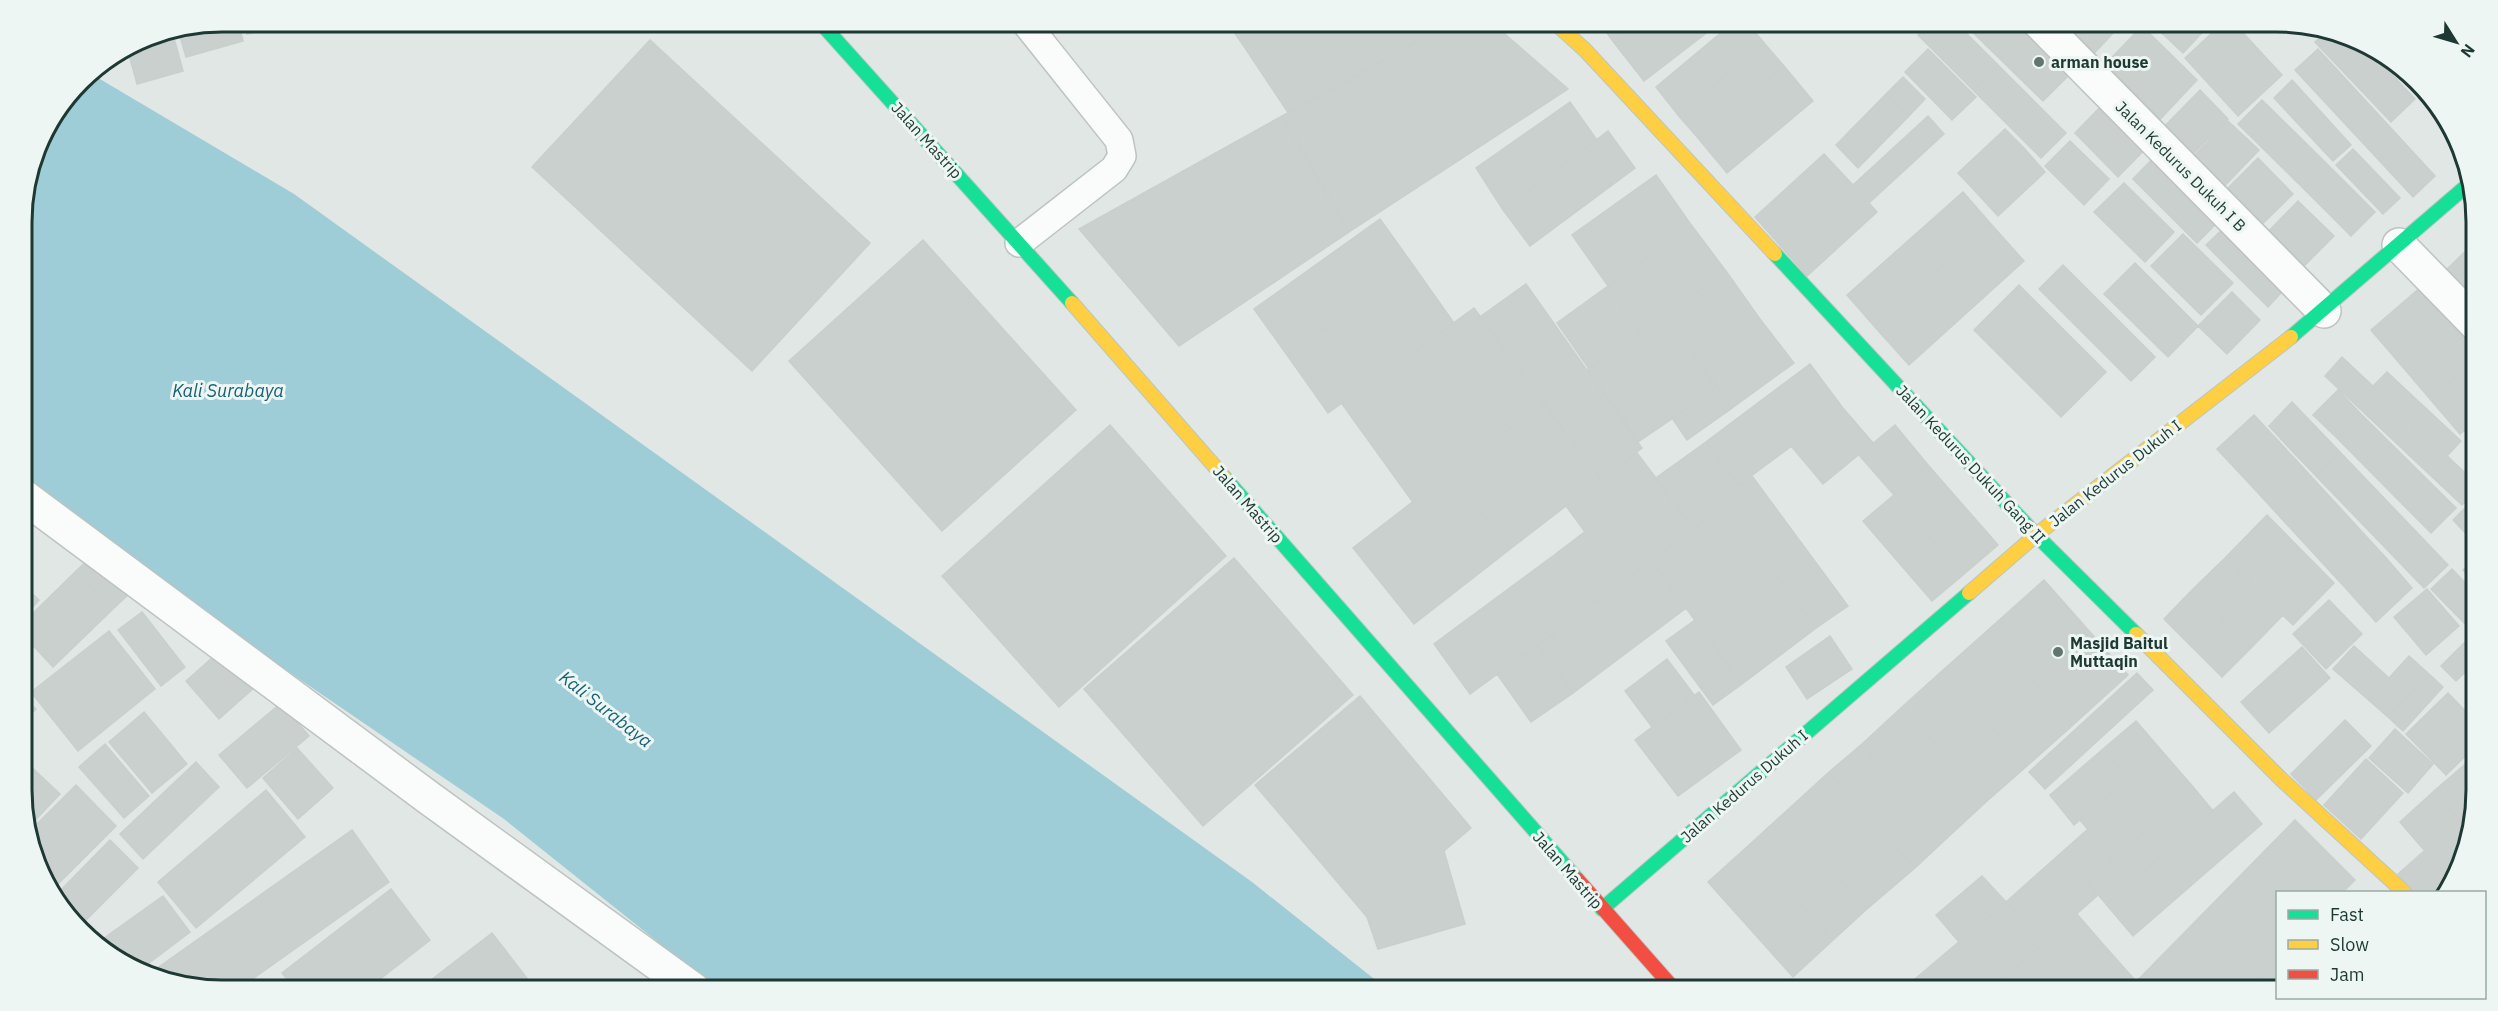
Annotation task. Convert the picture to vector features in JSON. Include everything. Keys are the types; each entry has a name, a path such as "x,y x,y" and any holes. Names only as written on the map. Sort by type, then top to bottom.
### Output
{"street":[{"name":"Jalan Mastrip","path":"829,32 1019,243 1665,979"},
{"name":"Jalan Kedurus Dukuh Gang II","path":"1565,32 1585,50 2036,535 2282,780 2403,891"},
{"name":"Jalan Kedurus Dukuh I B","path":"2049,32 2324,310"},
{"name":"Jalan Kedurus Dukuh I","path":"1602,909 2036,535 2324,310 2463,189"},
{"path":"2399,244 2466,314"},
{"path":"32,503 419,791 680,980"}],"lane":[{"path":"1019,243 1114,169 1122,156 1119,140 1033,32"}],"water":[{"name":"Kali Surabaya","path":"98,78 294,194 1252,882 1375,979 705,980 504,819 32,496 33,196 38,172 57,126 79,96"}],"building":[{"path":"209,32 241,32 243,41 186,57 180,36"},
{"path":"1234,32 1260,32 1243,45"},
{"path":"1260,32 1434,32 1289,114 1243,45"},
{"path":"1433,32 1503,32 1568,89 1349,232 1282,116"},
{"path":"1606,32 1631,32 1615,44"},
{"path":"1631,32 1708,32 1644,81 1615,44"},
{"path":"1722,32 1755,32 1764,43 1678,115 1656,87"},
{"path":"1921,32 1965,32 1999,66 1974,91 1918,35"},
{"path":"1972,32 2026,32 2000,59"},
{"name":"arman house","path":"2026,32 2044,32 2079,65 2043,101 2000,59"},
{"path":"2055,32 2114,32 2086,62"},
{"path":"2136,32 2148,32 2197,80 2152,128 2097,73"},
{"path":"2161,32 2203,32 2183,53"},
{"path":"2213,32 2242,32 2282,75 2238,116 2185,58"},
{"path":"2321,37 2361,51 2381,62 2415,99 2391,122 2315,42"},
{"path":"174,38 183,71 137,84 129,55"},
{"path":"650,40 870,243 752,371 532,167"},
{"path":"1764,43 1784,66 1698,138 1678,115"},
{"path":"1928,49 1976,97 1952,120 1905,72"},
{"path":"2318,49 2435,176 2413,197 2295,70"},
{"path":"1784,66 1813,101 1727,173 1698,138"},
{"path":"1999,66 2066,133 2041,158 1974,91"},
{"path":"1903,77 1925,99 1909,116 1886,94"},
{"path":"2292,80 2351,145 2333,161 2274,98"},
{"path":"2200,90 2228,119 2185,162 2157,134"},
{"path":"1886,94 1909,116 1858,168 1836,145"},
{"path":"2110,97 2154,140 2118,177 2075,133"},
{"path":"2262,100 2328,165 2304,189 2238,124"},
{"path":"1570,102 1597,140 1503,210 1476,168"},
{"path":"1282,116 1349,232 1179,346 1079,229"},
{"path":"1928,116 1944,134 1869,203 1877,212 1807,276 1755,217 1824,154 1853,185"},
{"path":"2228,121 2259,150 2214,197 2183,167"},
{"path":"2005,129 2023,147 1975,191 1958,173"},
{"path":"1608,131 1635,168 1530,246 1503,210"},
{"path":"2070,141 2109,179 2084,205 2045,166"},
{"path":"2023,147 2045,172 1998,216 1975,191"},
{"path":"2353,149 2400,198 2383,214 2336,165"},
{"path":"2160,151 2225,215 2197,243 2133,179"},
{"path":"2258,158 2293,194 2255,231 2220,196"},
{"path":"2328,165 2375,212 2351,236 2304,189"},
{"path":"1656,175 1692,226 1608,286 1572,235"},
{"path":"2124,183 2174,232 2145,262 2094,212"},
{"path":"1963,192 1990,223 1874,326 1847,295"},
{"path":"2298,201 2334,236 2296,274 2260,240"},
{"path":"1380,219 1413,265 1287,355 1254,309"},
{"path":"2231,221 2292,281 2268,307 2206,245"},
{"path":"1990,223 2024,261 1909,365 1874,326"},
{"path":"1692,226 1726,271 1641,332 1608,286"},
{"path":"2183,234 2233,283 2201,315 2151,266"},
{"path":"923,240 1076,410 942,531 789,361"},
{"path":"2466,251 2466,303 2440,276"},
{"path":"2135,263 2198,326 2168,357 2104,294"},
{"path":"1413,265 1454,323 1415,351 1374,293"},
{"path":"2063,265 2155,357 2131,381 2039,289"},
{"path":"1726,271 1760,319 1700,363 1685,343 1643,373 1658,394 1623,419 1587,370"},
{"path":"2429,280 2466,323 2466,333 2413,379 2371,330"},
{"path":"1526,284 1642,448 1601,479 1480,317"},
{"path":"2019,285 2106,372 2061,417 1974,330"},
{"path":"1608,286 1641,332 1589,369 1557,323"},
{"path":"2232,292 2260,320 2227,354 2198,326"},
{"path":"1374,293 1415,351 1328,413 1287,355"},
{"path":"1474,308 1544,404 1412,501 1342,404"},
{"path":"1760,319 1794,363 1732,408 1700,363"},
{"path":"2466,333 2466,368 2430,399 2413,379"},
{"path":"1685,343 1717,388 1638,442 1623,419 1658,394 1643,373"},
{"path":"2342,357 2466,474 2466,501 2462,505 2325,376"},
{"path":"1810,364 1843,408 1739,485 1706,442"},
{"path":"2466,368 2466,429 2460,434 2430,399"},
{"path":"2387,372 2461,441 2447,456 2373,386"},
{"path":"1717,388 1732,408 1687,440 1672,418"},
{"path":"2338,390 2361,414 2337,438 2313,415"},
{"path":"2292,402 2316,427 2292,451 2269,426"},
{"path":"1544,404 1601,479 1510,549 1450,473"},
{"path":"1843,408 1873,443 1823,484 1791,446"},
{"path":"2361,414 2456,508 2431,533 2337,438"},
{"path":"2254,415 2296,460 2259,494 2217,449"},
{"path":"1110,425 1226,556 1059,707 942,576"},
{"path":"1895,425 1928,465 1894,495 1859,455"},
{"path":"2316,427 2340,452 2316,476 2292,451"},
{"path":"1706,442 1739,485 1721,499 1725,505 1694,529 1656,478"},
{"path":"2340,452 2448,565 2424,588 2316,476"},
{"path":"1637,453 1656,478 1585,532 1566,506"},
{"path":"2296,460 2387,559 2350,593 2259,494"},
{"path":"1928,465 1998,545 1963,575 1894,495"},
{"path":"1450,473 1510,549 1414,624 1353,548"},
{"path":"1752,476 1848,606 1816,628 1721,499"},
{"path":"1656,478 1694,529 1595,603 1557,553"},
{"path":"1894,495 1963,575 1932,601 1863,521"},
{"path":"1725,505 1816,628 1742,684 1651,561"},
{"path":"2466,507 2466,534 2453,520"},
{"path":"2267,515 2334,583 2293,625 2225,558"},
{"path":"1557,553 1595,603 1470,694 1434,644"},
{"path":"94,554 130,593 112,610 76,571"},
{"path":"1234,558 1353,695 1203,826 1084,689"},
{"path":"2225,558 2283,615 2251,648 2192,590"},
{"path":"2387,559 2412,588 2376,622 2350,593"},
{"path":"1651,561 1686,608 1573,693 1538,646"},
{"path":"2452,569 2466,584 2466,625 2431,589"},
{"path":"76,571 112,610 53,667 32,645 32,614"},
{"name":"Masjid Baitul Muttaqin","path":"2044,580 2128,675 2073,725 1988,630"},
{"path":"2427,589 2459,626 2426,655 2394,617"},
{"path":"2192,590 2251,648 2222,677 2164,619"},
{"path":"32,593 39,600 32,608"},
{"path":"2329,600 2362,634 2326,669 2293,634"},
{"path":"142,612 185,667 161,686 118,630"},
{"path":"1695,620 1742,684 1713,705 1666,641"},
{"path":"1988,630 2073,725 2027,766 1942,671"},
{"path":"109,631 155,689 78,751 32,691"},
{"path":"1830,636 1852,669 1807,699 1786,667"},
{"path":"2466,641 2466,671 2456,681 2441,666"},
{"path":"1538,646 1573,693 1531,722 1497,674"},
{"path":"2354,646 2389,678 2409,656 2429,674 2388,717 2333,669"},
{"path":"2302,647 2330,678 2269,733 2241,702"},
{"path":"222,649 256,686 219,719 186,681"},
{"path":"1667,659 1695,696 1652,727 1625,691"},
{"path":"1942,671 2027,766 1987,801 1902,707"},
{"path":"2137,673 2153,690 2045,789 2029,772"},
{"path":"2429,674 2443,687 2403,731 2388,717"},
{"path":"1699,692 1741,750 1678,796 1635,740"},
{"path":"2448,693 2466,712 2466,756 2446,775 2406,734"},
{"path":"1360,696 1471,828 1444,851 1465,924 1378,949 1367,917 1255,785"},
{"path":"281,703 309,736 247,788 219,755"},
{"path":"1902,707 1987,801 1946,839 1861,745"},
{"path":"144,712 187,764 152,793 109,742"},
{"path":"2345,720 2371,746 2316,800 2291,774"},
{"path":"2136,721 2161,750 2128,778 2103,749"},
{"path":"2395,729 2433,764 2408,793 2369,758"},
{"path":"105,744 149,796 124,818 79,767"},
{"path":"1861,745 1946,839 1915,868 1829,772"},
{"path":"297,748 333,788 298,819 263,778"},
{"path":"2103,749 2128,778 2074,825 2050,795"},
{"path":"2161,750 2194,788 2113,859 2080,820"},
{"path":"2366,759 2403,793 2361,839 2324,805"},
{"path":"196,762 219,787 143,859 120,834"},
{"path":"2466,763 2464,815 2459,820 2434,791"},
{"path":"32,768 60,794 34,821"},
{"path":"1829,772 1915,868 1867,909 1782,815"},
{"path":"76,785 116,826 57,885 42,851 35,826"},
{"path":"2194,788 2213,811 2106,904 2087,882"},
{"path":"266,790 305,837 196,928 158,882"},
{"path":"2434,791 2459,820 2424,850 2400,822"},
{"path":"2234,792 2262,824 2133,936 2106,904"},
{"path":"1782,815 1867,909 1832,941 1748,846"},
{"path":"2464,815 2456,851 2447,874 2437,891 2413,891 2398,874"},
{"path":"2295,820 2355,880 2344,891 2276,891 2276,961 2258,979 2139,979"},
{"path":"2088,829 2113,859 2087,882 2098,895 2044,943 2006,902"},
{"path":"352,830 389,882 251,980 196,978 157,968"},
{"path":"110,840 138,868 85,921 60,891"},
{"path":"1748,846 1832,941 1793,977 1708,882"},
{"path":"1982,876 2006,902 1959,942 1936,915"},
{"path":"391,889 430,940 379,980 287,980 282,973"},
{"path":"163,896 190,932 147,964 116,948 104,938"},
{"path":"2006,902 2044,943 2002,979 1915,979"},
{"path":"2077,914 2102,943 2061,979 2002,979"},
{"path":"492,933 528,980 431,980"},
{"path":"2102,943 2134,979 2134,979 2061,979"},
{"path":"2276,963 2276,979 2259,979"}],"traffic: fast":[{"path":"829,32 1072,303"},
{"path":"2291,337 2463,189"},
{"path":"1775,254 2036,535 2136,634"},
{"path":"1224,477 1577,879"},
{"path":"1602,909 1969,593"}],"traffic: slow":[{"path":"1565,32 1585,50 1775,254"},
{"path":"1072,303 1224,477"},
{"path":"1969,593 2036,535 2291,337"},
{"path":"2136,634 2282,780 2403,891"}],"traffic: jam":[{"path":"1577,879 1666,979"}],"place":[{"name":"arman house","path":"2039,62"},
{"name":"Masjid Baitul Muttaqin","path":"2058,652"}]}
